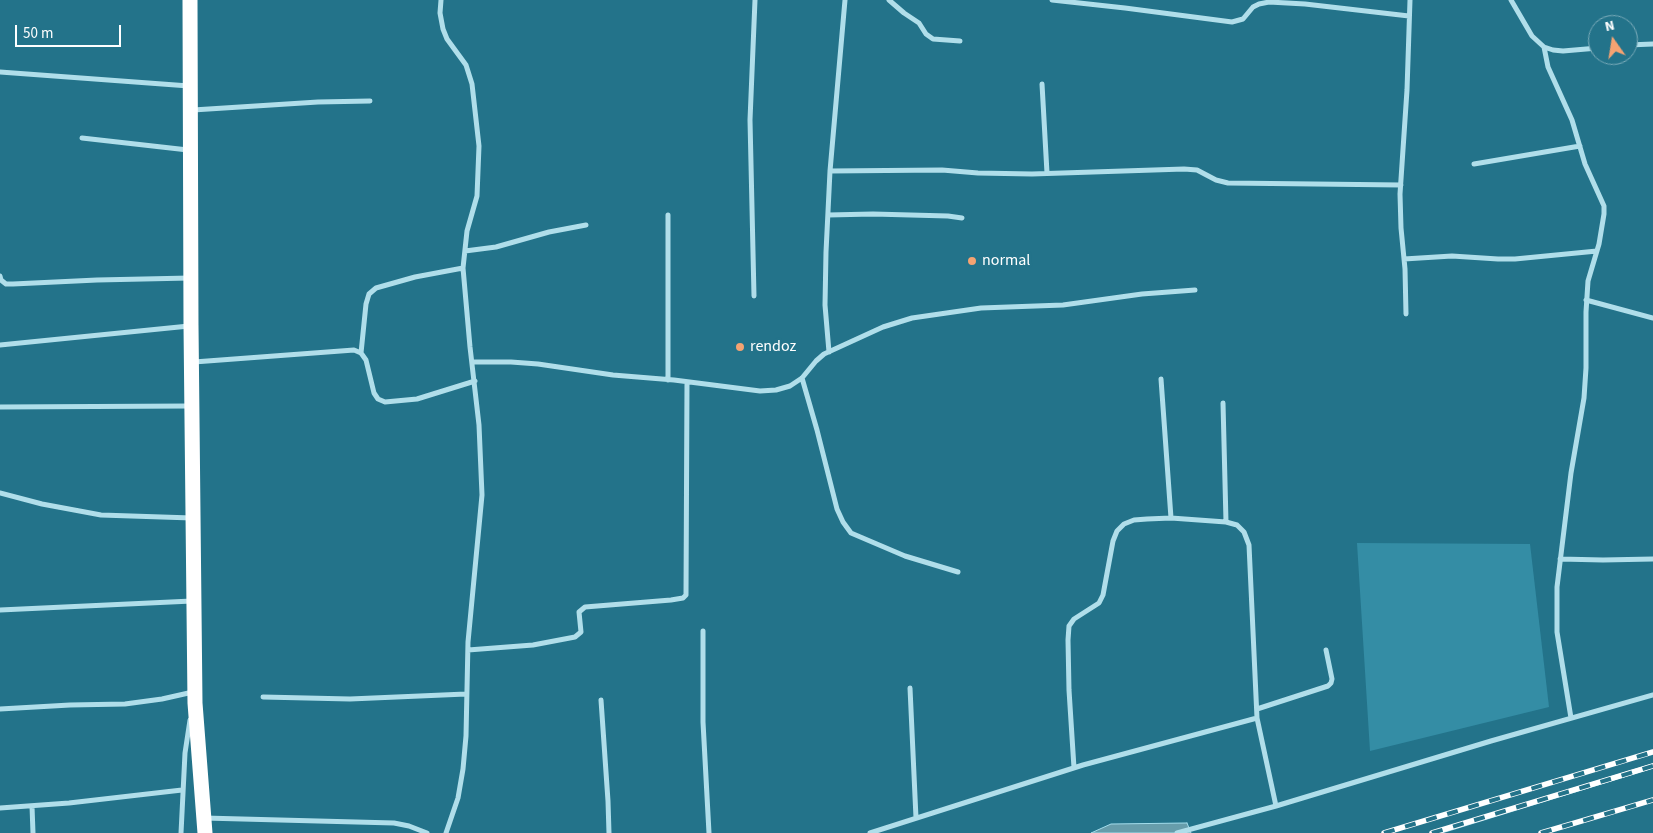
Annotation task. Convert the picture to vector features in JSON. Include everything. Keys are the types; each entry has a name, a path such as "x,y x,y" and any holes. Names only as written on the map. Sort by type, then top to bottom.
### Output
{"highway":[{"path":"190,0 191,362 195,697 204,826"}],"street":[{"path":"441,0 440,13 443,29 466,65 472,84 479,146 477,196 468,231 463,268 482,464 482,495 468,650 463,770 458,798 446,833"},
{"path":"754,296 750,120 755,0"},
{"path":"829,352 825,284 830,171 845,0"},
{"path":"890,0 904,13 919,22 926,34 933,40 960,41"},
{"path":"1052,0 1232,22 1244,18 1253,7 1269,2 1305,4 1409,16"},
{"path":"1406,314 1401,228 1401,185 1410,0"},
{"path":"1511,0 1532,36 1544,47 1563,51 1588,49"},
{"path":"1638,45 1653,44"},
{"path":"1544,47 1548,67 1572,120 1590,176 1604,206 1603,224 1588,281 1584,398 1572,464 1556,587 1557,632 1571,718"},
{"path":"0,72 190,86"},
{"path":"1042,84 1047,173"},
{"path":"190,110 318,102 370,101"},
{"path":"82,138 190,151"},
{"path":"1474,164 1580,146"},
{"path":"830,171 942,170 978,173 1047,173 1184,168 1197,170 1216,180 1228,183 1401,185"},
{"path":"668,214 668,380"},
{"path":"828,215 873,214 962,218"},
{"path":"465,252 496,247 549,232 586,225"},
{"path":"1404,259 1452,256 1490,259 1515,258 1597,251"},
{"path":"361,353 366,304 369,294 376,288 415,276 463,268"},
{"path":"0,276 1,280 6,284 191,278"},
{"path":"472,362 538,364 760,391 776,390 790,386 802,378 816,361 829,352 883,327 912,318 981,308 1064,305 1142,294 1195,290"},
{"path":"1586,300 1653,318"},
{"path":"0,345 191,325"},
{"path":"191,362 354,350 361,353 366,360 374,393 378,399 385,402 417,399 475,381"},
{"path":"802,378 837,510 851,533 904,556 958,572"},
{"path":"1160,379 1171,518"},
{"path":"468,650 533,645 574,637 581,632 579,612 585,607 680,599 686,595 687,382"},
{"path":"1223,403 1226,522"},
{"path":"0,407 192,406"},
{"path":"0,493 101,516 193,518"},
{"path":"1074,768 1069,690 1069,626 1074,619 1099,603 1103,595 1117,531 1124,524 1134,520 1171,518 1226,522 1237,525 1244,532 1249,545 1257,709 1276,806"},
{"path":"1560,559 1653,559"},
{"path":"0,610 194,600"},
{"path":"703,631 703,722 709,833"},
{"path":"1257,709 1328,686 1332,678 1326,650"},
{"path":"910,688 916,818"},
{"path":"263,697 350,699 466,694"},
{"path":"1176,833 1276,806 1653,694"},
{"path":"0,709 125,704 195,697 188,729 182,790 181,833"},
{"path":"601,700 609,833"},
{"path":"870,833 1074,768 1258,718"},
{"path":"1435,833 1653,766"},
{"path":"0,808 182,790"},
{"path":"32,806 33,833"},
{"path":"204,826 394,823 428,833"}],"shaded area":[{"path":"1357,543 1530,544 1549,707 1370,751"},
{"path":"1187,823 1191,833 1091,833 1111,824"}],"railway":[{"path":"1384,833 1653,752"},
{"path":"1432,833 1653,766"},
{"path":"1541,833 1653,800"}],"place":[{"name":"normal","path":"972,261"},
{"name":"rendoz","path":"740,347"}]}
